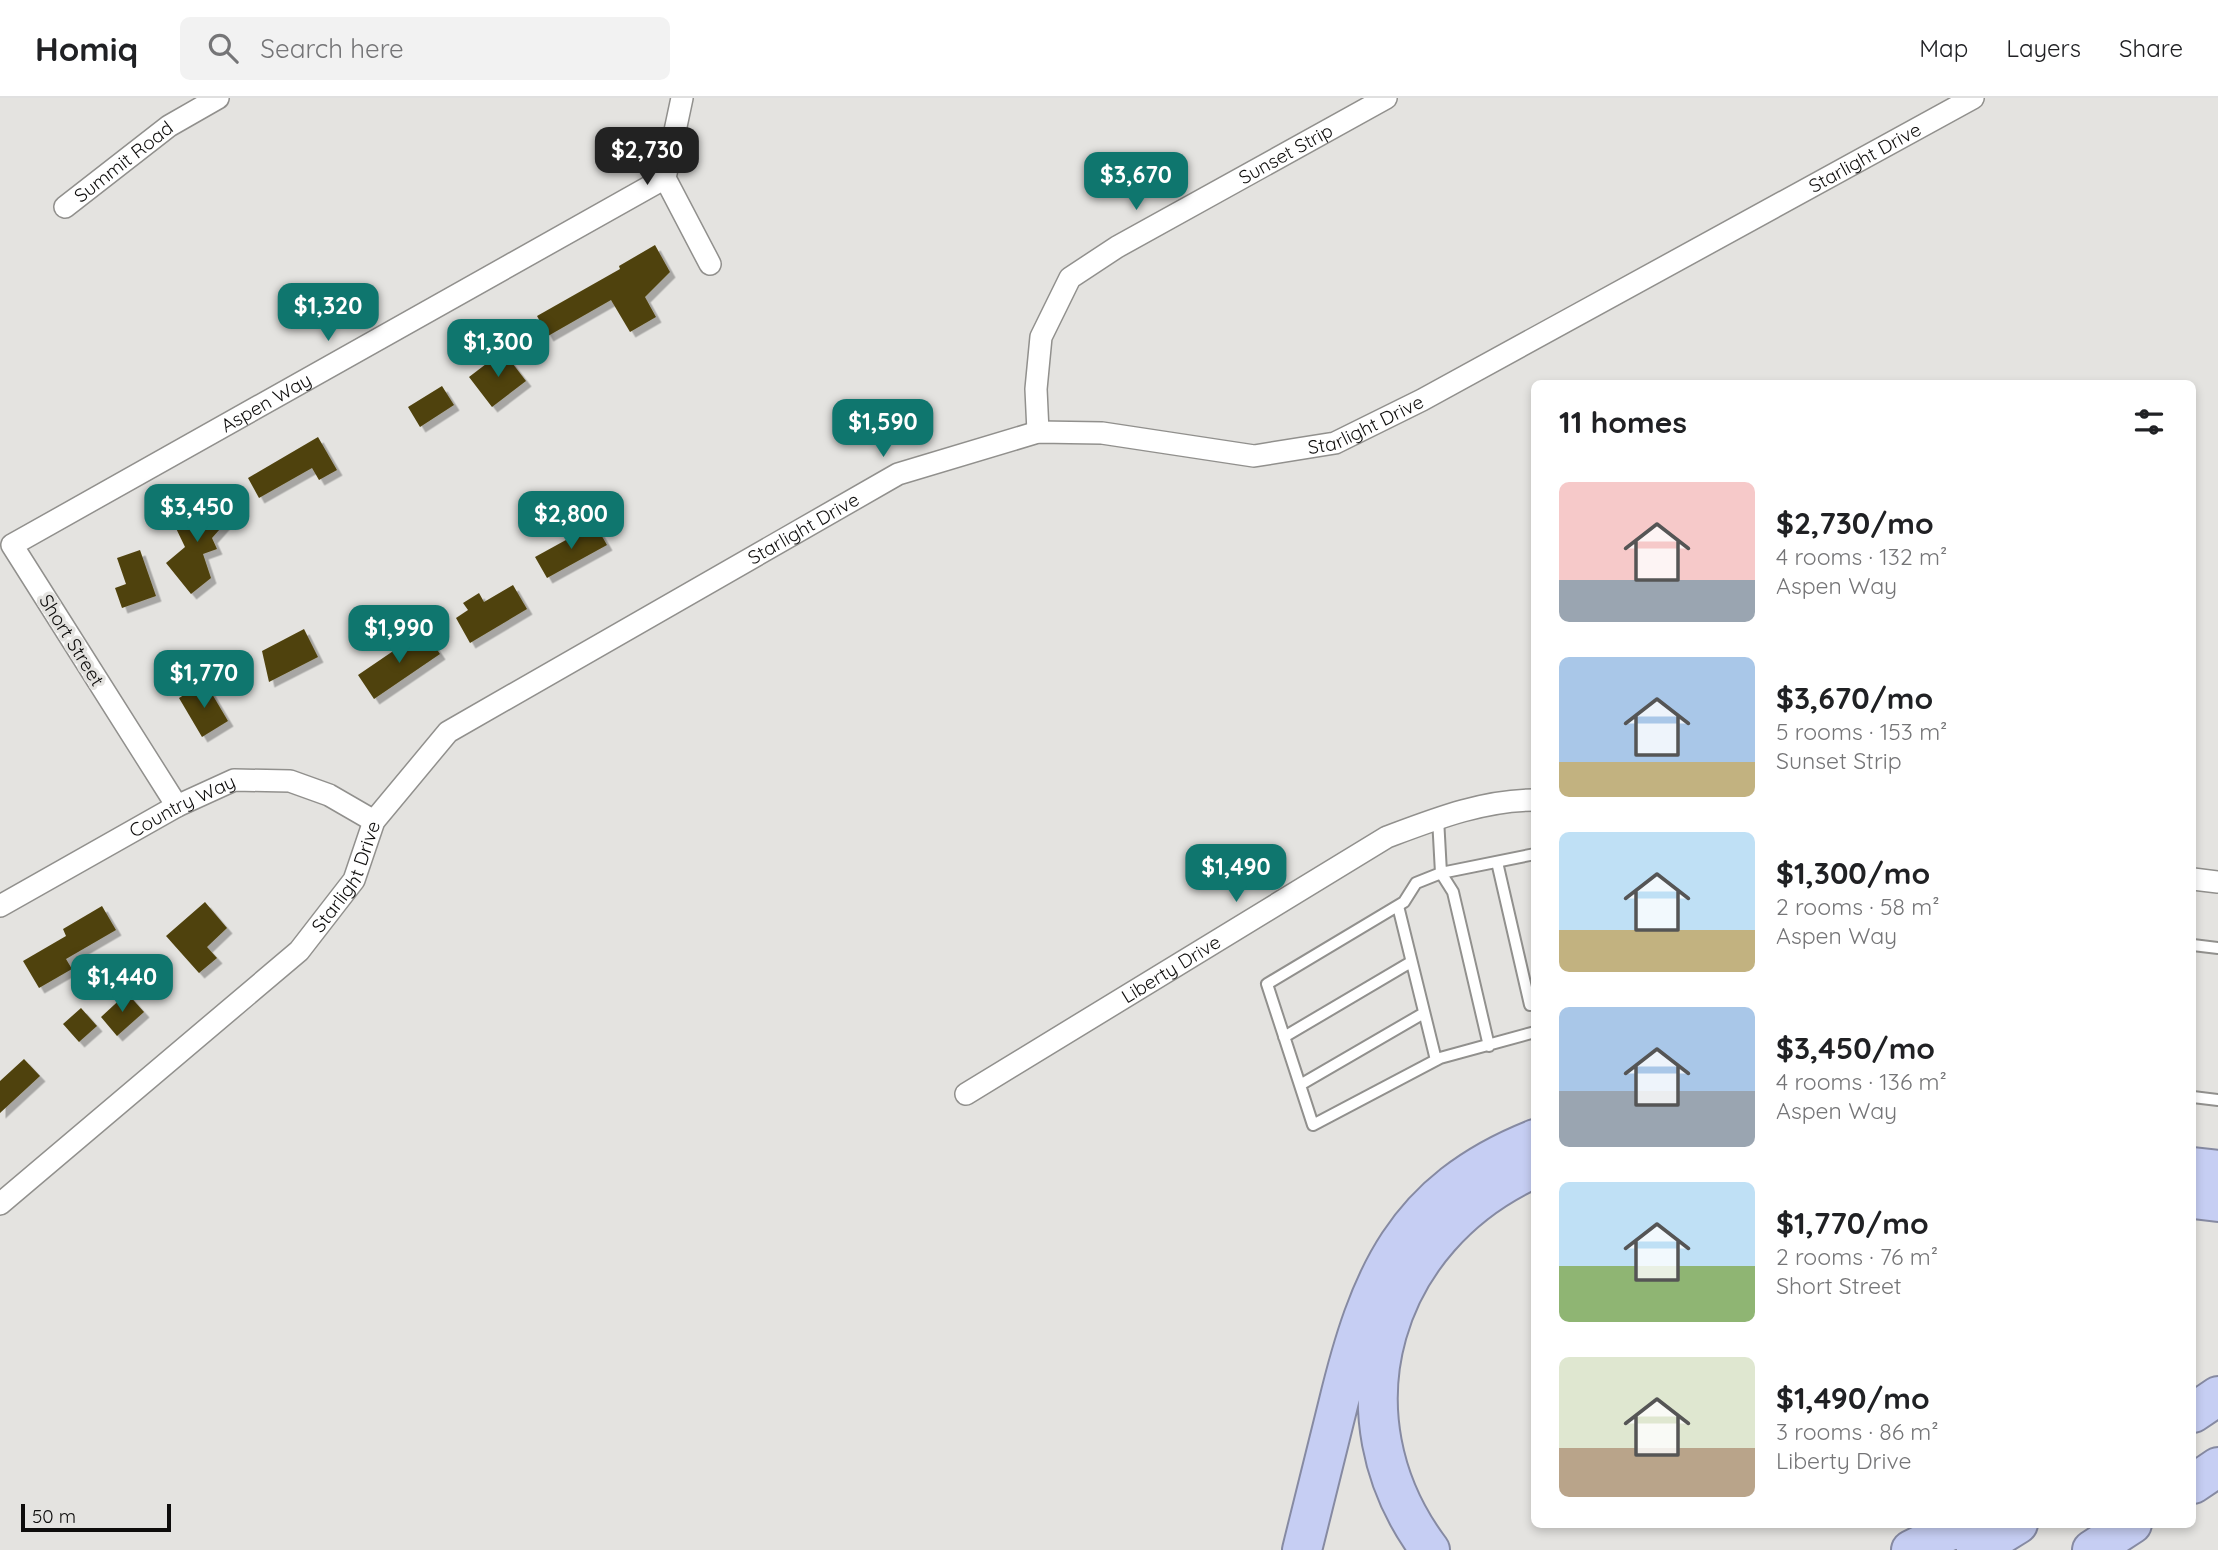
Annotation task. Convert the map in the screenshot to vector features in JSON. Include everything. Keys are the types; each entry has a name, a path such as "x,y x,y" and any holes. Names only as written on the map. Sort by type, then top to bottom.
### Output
{"highway":[{"path":"1302,1550 1354,1340 1384,1266 1417,1219 1443,1194 1487,1161 1531,1141"},
{"path":"2196,1167 2218,1170"},
{"path":"1430,1550 1403,1507 1385,1462 1377,1408 1386,1336 1409,1279 1444,1231 1485,1196 1531,1170"},
{"path":"2196,1199 2218,1202"},
{"path":"2196,1406 2218,1395"},
{"path":"2196,1411 2218,1395"},
{"path":"2196,1482 2218,1467"},
{"path":"1910,1550 1955,1528"},
{"path":"1976,1550 2012,1528"},
{"path":"2092,1550 2126,1528"}],"street":[{"name":"Summit Road","path":"65,207 169,126 218,98"},
{"path":"682,98 665,178 710,264"},
{"name":"Sunset Strip","path":"1038,432 1036,389 1041,337 1070,278 1117,247 1386,98"},
{"name":"Starlight Drive","path":"0,1204 299,951 354,880 374,821 449,732 898,474 1038,432 1102,433 1254,456 1335,443 1422,400 1973,98"},
{"name":"Aspen Way","path":"12,545 665,178"},
{"name":"Short Street","path":"12,545 177,806"},
{"name":"Country Way","path":"0,906 177,806 234,780 290,781 329,795 374,821"},
{"name":"Liberty Drive","path":"966,1094 1387,837 1438,818 1508,800 1531,800"},
{"path":"2196,879 2218,883"}],"lane":[{"path":"1438,818 1441,873 1453,892 1489,1046"},
{"path":"1531,855 1441,873 1416,883 1404,902 1267,984 1313,1125 1436,1060 1531,1033"},
{"path":"1497,862 1531,1005"},
{"path":"1398,906 1436,1060"},
{"path":"2196,945 2218,948"},
{"path":"1284,1037 1411,962"},
{"path":"1300,1085 1424,1013"},
{"path":"2196,1097 2218,1100"}],"building":[{"path":"655,245 670,272 645,297 656,317 630,332 611,300 548,336 537,316 620,269 619,266"},
{"path":"503,351 526,381 492,407 469,377"},
{"path":"442,386 454,405 420,427 408,407"},
{"path":"318,437 337,470 319,480 312,468 259,498 248,478"},
{"path":"218,499 228,520 212,538 217,549 203,554 211,578 191,594 166,563 185,547 173,522"},
{"path":"595,524 607,545 547,578 535,557"},
{"path":"140,550 156,596 122,608 115,588 126,584 117,558"},
{"path":"513,585 527,609 470,643 456,618 468,610 463,603 479,593 484,602"},
{"path":"304,629 318,657 269,682 262,651"},
{"path":"424,630 440,654 374,699 358,675"},
{"path":"205,682 228,721 202,737 179,698"},
{"path":"205,902 227,928 207,947 217,958 199,973 166,936"},
{"path":"102,906 116,930 66,959 72,969 39,988 23,961 66,936 63,929"},
{"path":"127,993 144,1012 117,1036 101,1017"},
{"path":"81,1008 97,1026 79,1042 63,1024"},
{"path":"24,1059 40,1076 0,1113 0,1081"}]}
